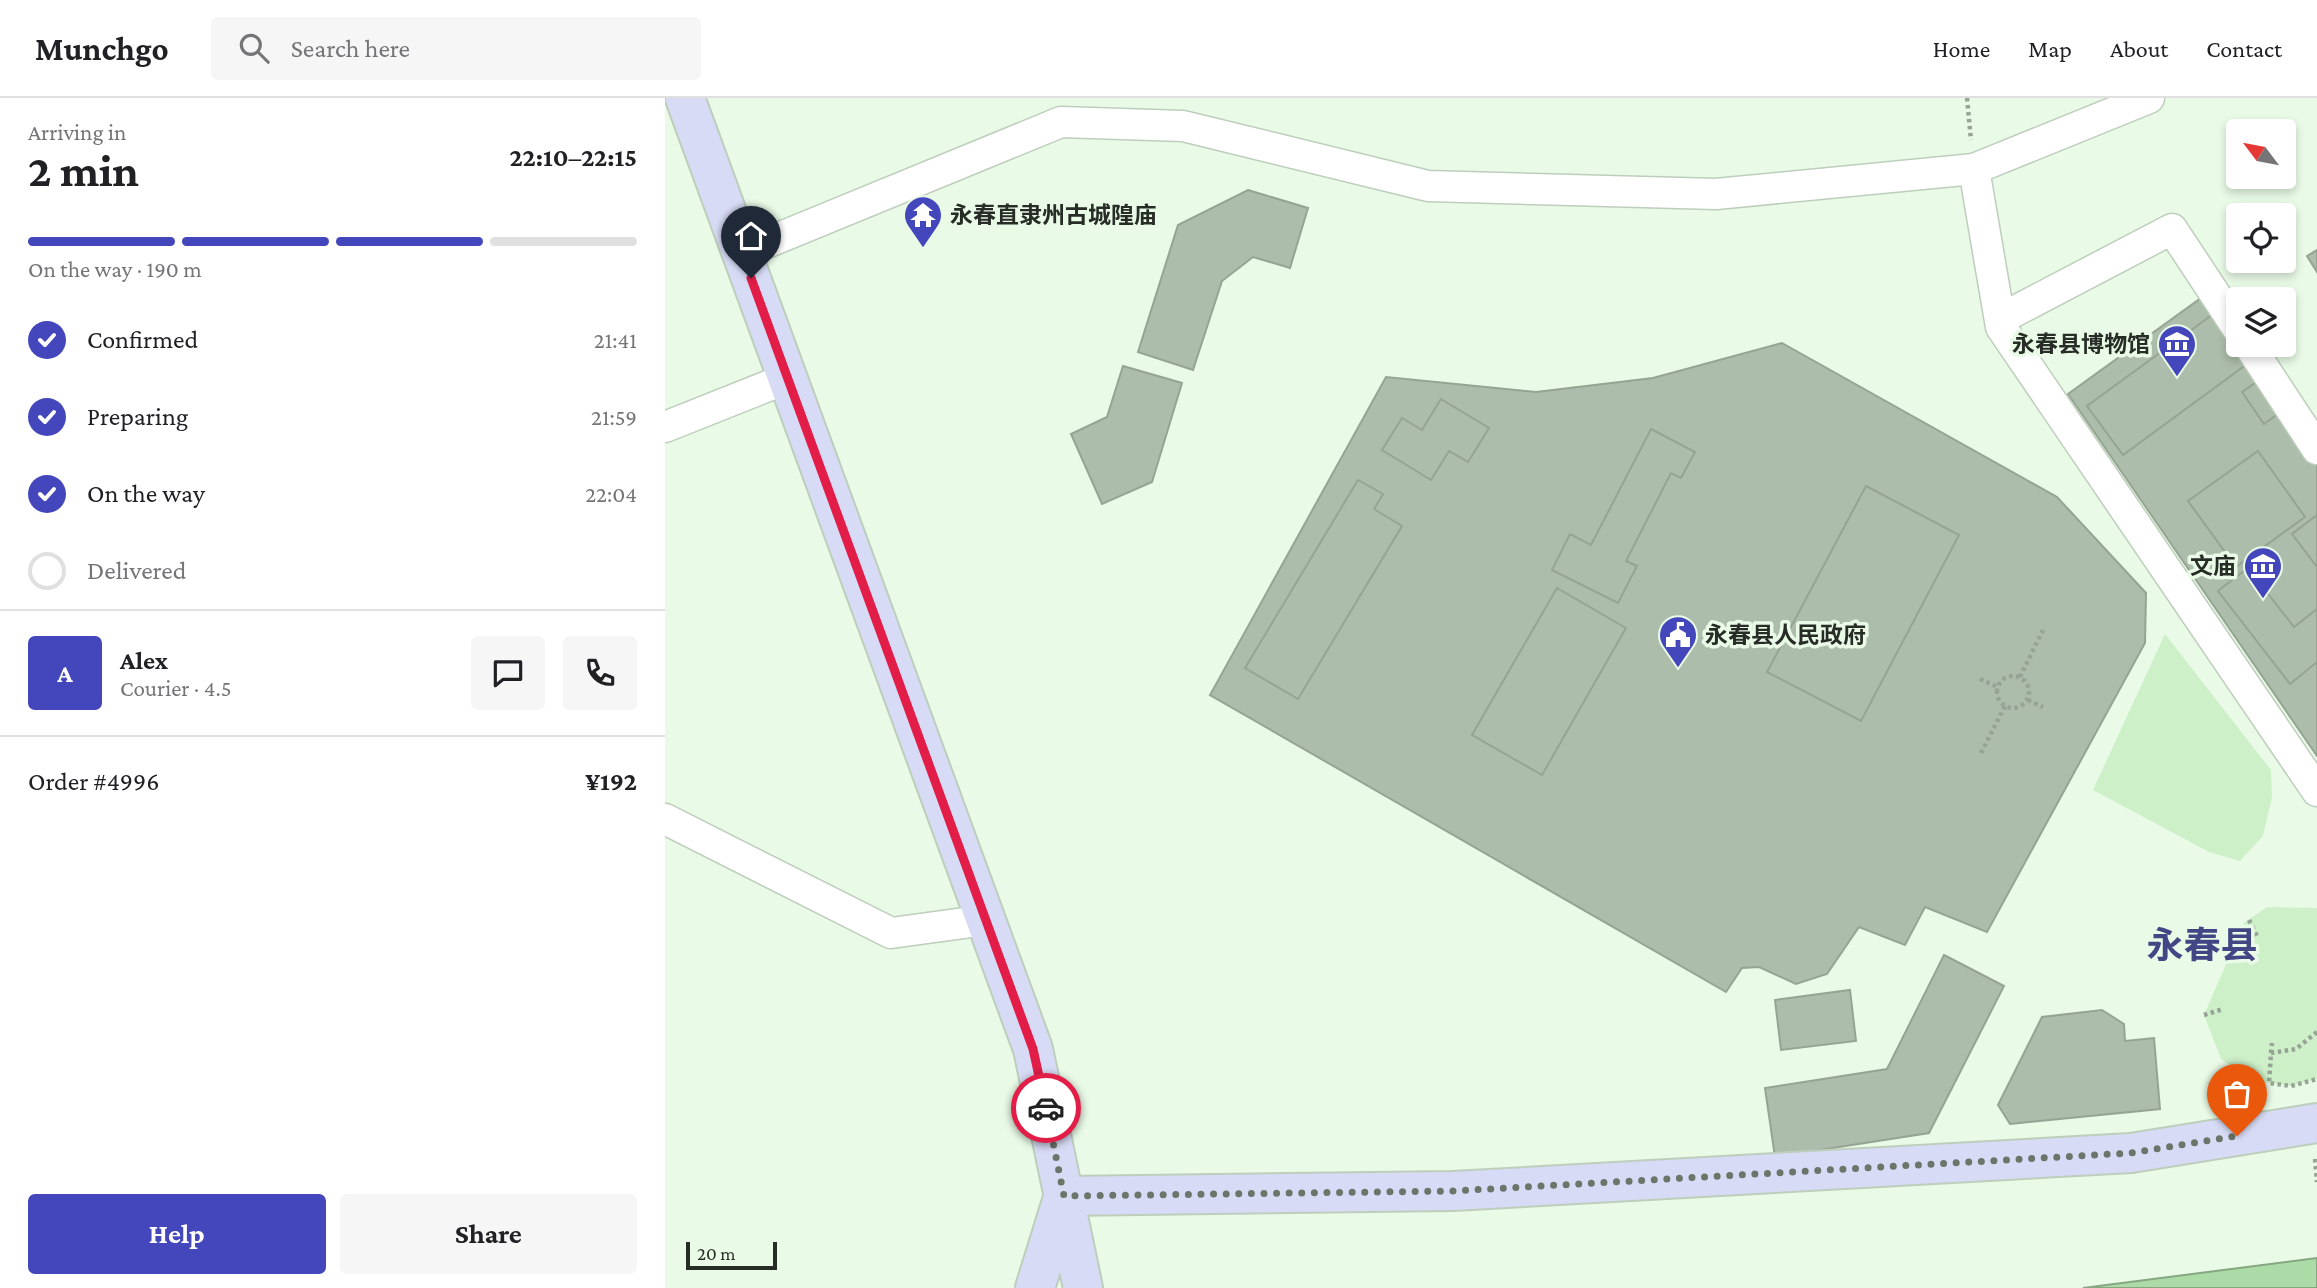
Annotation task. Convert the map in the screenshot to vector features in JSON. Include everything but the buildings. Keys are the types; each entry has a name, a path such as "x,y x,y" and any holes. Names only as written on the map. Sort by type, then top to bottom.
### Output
{"main road":[{"path":"685,98 1033,1049 1083,1288"},
{"path":"1064,1196 1453,1191 2117,1154 2317,1123"},
{"path":"1035,1288 1064,1196"}],"street":[{"path":"742,253 1061,110 1183,126 1429,186 1716,194 1975,169 2149,98"},
{"path":"1975,169 2001,327 2317,791"},
{"path":"2000,319 2172,229 2226,311"},
{"path":"2257,357 2317,449"},
{"path":"665,427 788,378"},
{"path":"665,819 891,933 986,920"}],"path":[{"path":"1967,98 1975,169"},
{"path":"2020,677 2043,630"},
{"path":"2020,677 2028,684 2028,700 2020,707 2005,706 1999,698 1998,687 2004,679 2020,677"},
{"path":"1980,678 1998,687"},
{"path":"2028,700 2043,707"},
{"path":"1981,753 2005,706"},
{"path":"2249,920 2257,936"},
{"path":"2204,1014 2223,1009"},
{"path":"2271,1054 2296,1049 2317,1032"},
{"path":"2272,1043 2269,1083 2291,1086 2317,1079"}],"shaded area":[{"path":"2165,634 2271,770 2272,797 2263,836 2240,861 2209,852 2093,790"},
{"path":"2267,907 2317,908 2317,1079 2291,1086 2252,1081 2221,1059 2204,1015 2244,923"},
{"path":"2317,1258 2317,1288 2083,1288"}],"way so far":[{"path":"1046,1108 1064,1196 1453,1191 2131,1153 2237,1136"}],"place":[{"name":"永春直隶州古城隍庙","path":"923,249"},
{"name":"永春县博物馆","path":"2177,378"},
{"name":"文庙","path":"2263,600"},
{"name":"永春县人民政府","path":"1678,669"}],"district":[{"name":"永春县","path":"2202,945"}],"route":[{"path":"751,278 1033,1049 1046,1108"}]}
